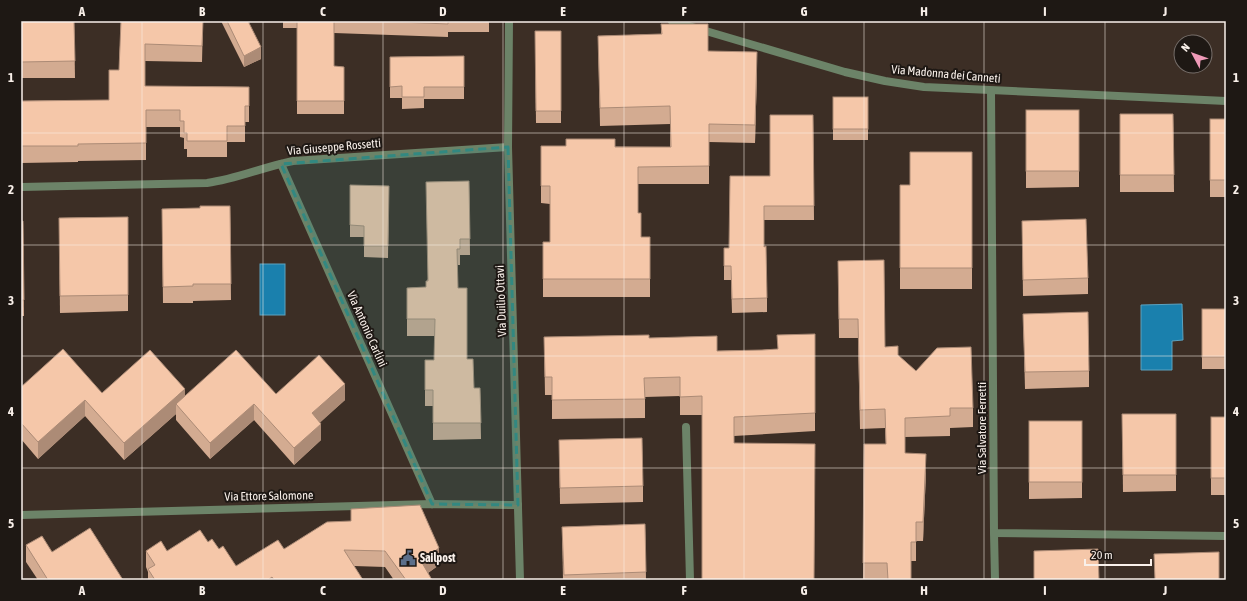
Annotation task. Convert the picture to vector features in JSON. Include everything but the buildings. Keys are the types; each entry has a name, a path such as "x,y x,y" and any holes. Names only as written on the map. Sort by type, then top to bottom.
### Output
{"street":[{"name":"Via Duilio Ottavi","path":"510,21 508,147 520,580"},
{"name":"Via Madonna dei Canneti","path":"672,21 819,65 866,77 924,87 1226,101"},
{"name":"Via Salvatore Ferretti","path":"991,91 995,580"},
{"name":"Via Giuseppe Rossetti","path":"21,187 207,183 236,178 281,164 303,160 508,147"},
{"name":"Via Antonio Carlini","path":"281,164 432,504"},
{"path":"686,428 690,580"},
{"name":"Via Ettore Salomone","path":"21,515 432,504 518,504"},
{"path":"994,533 1226,536"}],"highlighted area":[{"path":"508,147 518,505 432,504 281,164"}],"water":[{"path":"260,264 285,264 285,315 260,315"},
{"path":"1182,304 1183,340 1172,341 1172,370 1141,370 1141,305"}],"place":[{"name":"Sailpost","path":"408,558"}]}
